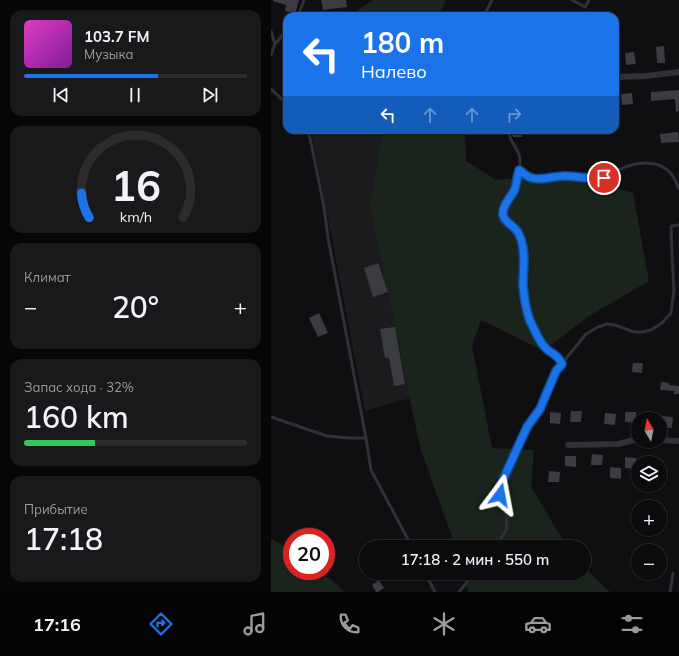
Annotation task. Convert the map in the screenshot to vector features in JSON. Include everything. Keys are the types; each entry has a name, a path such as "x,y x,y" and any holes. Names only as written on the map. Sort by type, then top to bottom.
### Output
{"street":[{"path":"619,77 646,76 679,72"},
{"path":"667,440 679,441"},
{"path":"569,445 618,444 631,441"}],"lane":[{"path":"300,12 304,0"},
{"path":"486,12 492,0"},
{"path":"572,0 585,7 589,0"},
{"path":"271,31 275,44"},
{"path":"271,55 275,44 283,35"},
{"path":"271,89 283,100"},
{"path":"309,134 324,207 327,238 371,470 408,540"},
{"path":"509,134 511,141 518,151 520,163 516,185 504,208 503,215 505,221 517,231 521,239 524,255 523,286 525,302 530,319 542,345 547,350 555,354 562,364"},
{"path":"519,170 531,178 539,179 565,176 597,179 604,178 617,170 647,163 664,167 672,174 679,189"},
{"path":"500,540 506,530 507,518 500,495 501,484 527,427 540,409 556,371 586,334 598,326 607,324 615,325 634,332 642,332 651,330 663,323 671,313 674,291 671,226 679,224"},
{"path":"271,417 327,436 366,438"},
{"path":"670,592 673,573"},
{"path":"429,580 435,592"},
{"path":"459,592 468,580"}],"shaded area":[{"path":"373,0 446,0 441,12 355,12"},
{"path":"312,134 381,134 370,207 410,398 365,411"},
{"path":"381,134 465,134 466,161 496,180 561,173 633,193 649,281 589,316 543,351 481,320 472,346 492,448 534,450 531,486 563,540 453,540 420,447 370,207"},
{"path":"271,538 283,546 283,580 332,580 345,592 271,592"},
{"path":"591,574 610,592 468,592 466,580 591,580"}],"building":[{"path":"299,0 296,12 285,11 286,5 273,1"},
{"path":"321,0 346,0 347,7 323,10"},
{"path":"664,46 665,63 657,63 656,47"},
{"path":"634,52 636,64 626,65 625,53"},
{"path":"679,90 679,111 676,112 675,99 651,101 651,92"},
{"path":"632,93 633,104 622,105 621,94"},
{"path":"678,132 679,142 661,143 660,134"},
{"path":"512,134 522,134 522,137 513,137"},
{"path":"378,263 388,292 373,297 364,268"},
{"path":"319,313 328,333 318,337 309,318"},
{"path":"395,327 405,384 394,386 389,358 385,358 380,329"},
{"path":"633,363 643,363 642,373 632,372"},
{"path":"661,382 679,386 679,394 674,394 674,391 660,390"},
{"path":"571,411 582,411 581,422 570,422"},
{"path":"550,412 561,413 560,424 550,423"},
{"path":"625,412 631,412 631,423 625,422"},
{"path":"605,413 616,414 615,425 604,424"},
{"path":"667,416 673,417 672,428 667,428"},
{"path":"592,454 603,455 602,465 591,465"},
{"path":"565,456 576,456 576,467 565,466"},
{"path":"625,457 631,458 631,469 625,468"},
{"path":"610,467 621,468 621,479 610,478"},
{"path":"549,471 560,472 559,482 548,482"},
{"path":"379,580 384,588 376,592 372,585"}],"route":[{"path":"500,495 501,484 527,427 540,409 556,371 562,364 555,354 547,350 542,345 530,319 525,302 523,286 524,255 521,239 517,231 505,221 503,215 504,208 514,191 519,170 531,178 539,179 558,176 589,179 604,178"}]}
